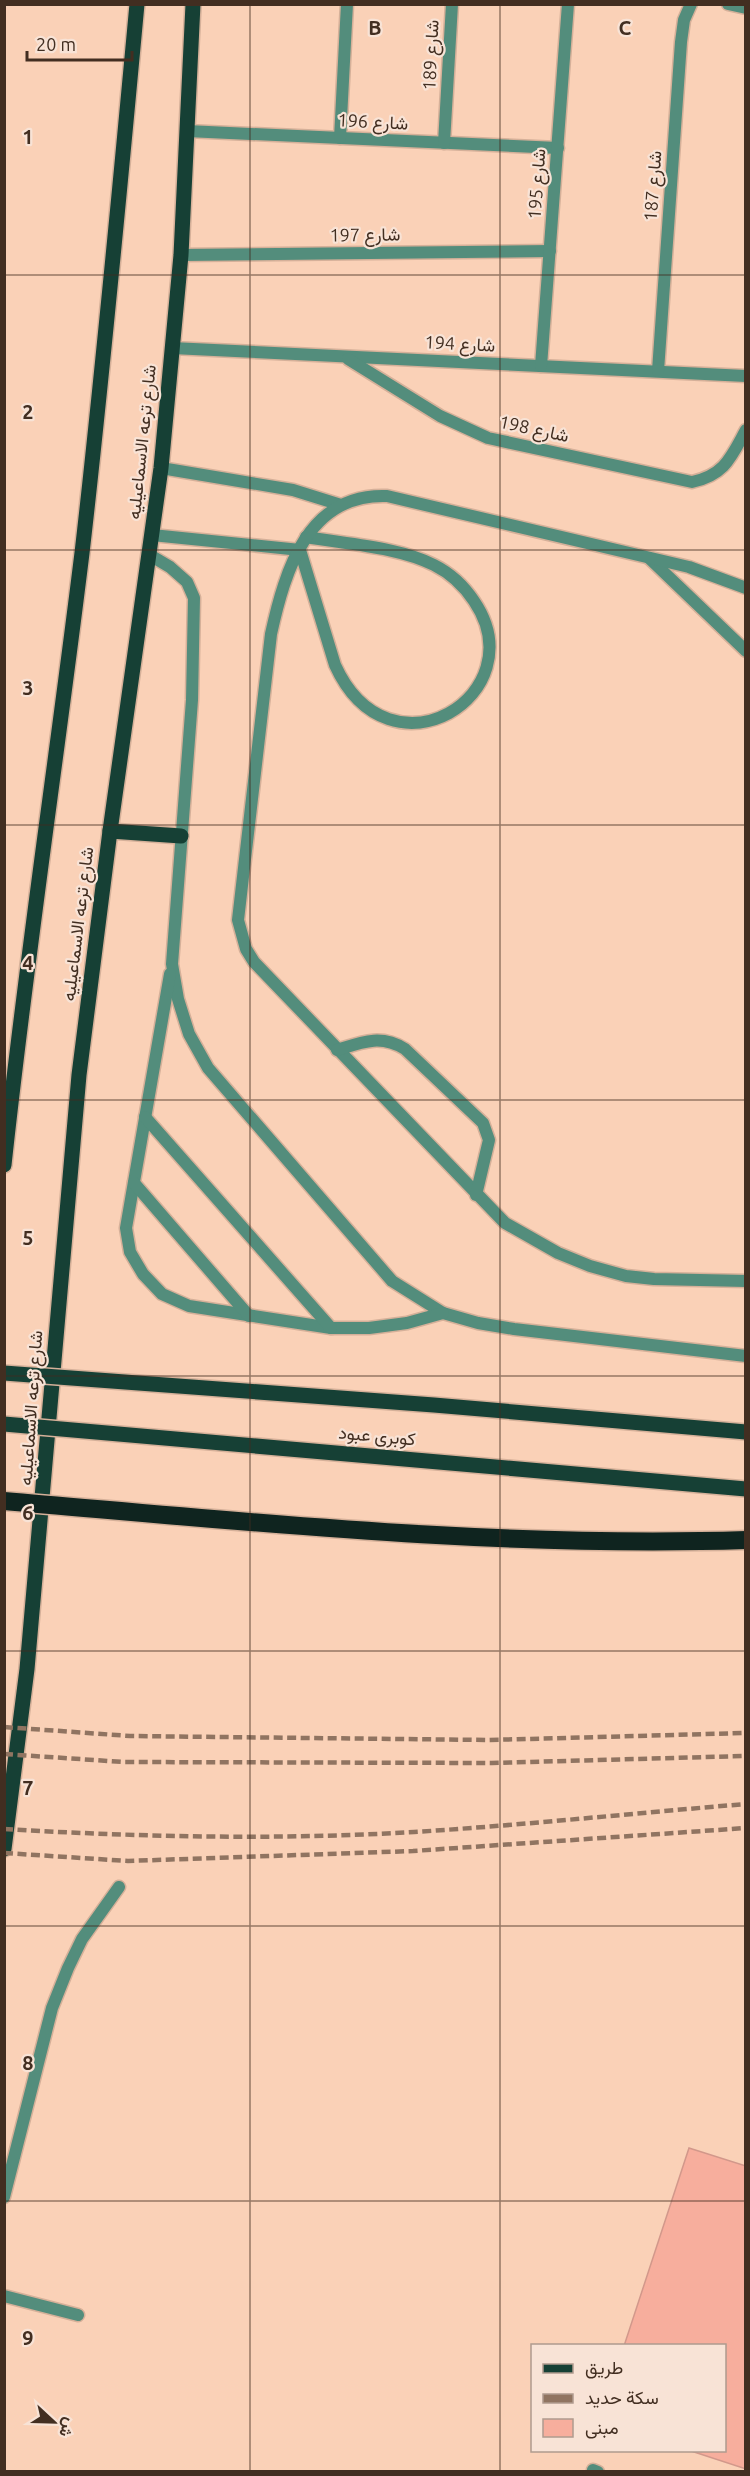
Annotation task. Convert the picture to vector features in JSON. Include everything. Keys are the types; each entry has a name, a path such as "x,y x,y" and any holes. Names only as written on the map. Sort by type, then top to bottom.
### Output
{"highway":[{"path":"4,1501 376,1533 464,1538 641,1542 746,1540"}],"main road":[{"path":"4,1165 19,1028 84,533 105,346 137,4"},
{"name":"شارع ترعه الاسماعيليه","path":"4,1849 28,1658 78,1087 110,831 161,468 181,255 193,4"},
{"path":"110,831 181,836"},
{"name":"كوبرى عبود","path":"4,1373 434,1405 746,1432"},
{"name":"كوبرى عبود","path":"4,1424 746,1489"}],"street":[{"path":"340,138 347,4"},
{"name":"شارع 189","path":"444,143 452,4"},
{"name":"شارع 195","path":"541,366 568,4"},
{"name":"شارع 187","path":"658,372 681,42 684,20 691,4"},
{"path":"728,4 746,8"},
{"name":"شارع 196","path":"187,131 558,148"},
{"name":"شارع 197","path":"181,255 550,251"},
{"name":"شارع 194","path":"172,348 746,375"},
{"name":"شارع 198","path":"345,357 440,416 488,438 692,482 718,473 728,463 746,430"},
{"path":"161,468 293,490 341,505"},
{"path":"746,588 689,567 387,496 356,498 341,505 314,526 306,537 278,604 272,634 238,920 246,949 254,962 505,1224 558,1253 590,1266 626,1276 654,1279 746,1281"},
{"path":"152,535 300,550"},
{"path":"300,550 335,665 348,689 367,708 382,717 400,723 419,723 437,720 454,711 468,699 480,684 489,647 487,627 480,610 468,592 436,566 399,552 306,537"},
{"path":"148,554 170,567 187,582 194,598 192,700 172,964 126,1228 130,1252 143,1274 162,1294 189,1306 331,1328 369,1328 443,1313"},
{"path":"649,558 746,651"},
{"path":"172,964 178,999 189,1034 208,1068 392,1281 443,1313 478,1323 746,1356"},
{"path":"337,1050 368,1040 397,1044 483,1123 489,1140 476,1195"},
{"path":"146,1117 331,1328"},
{"path":"134,1182 249,1316"},
{"path":"4,2197 52,2008 82,1939 119,1887"},
{"path":"4,2296 78,2315"}],"building":[{"path":"689,2148 746,2166 746,2469 694,2452 726,2452 726,2344 625,2344"}],"railway":[{"path":"4,1727 130,1736 489,1740 746,1733"},
{"path":"4,1754 124,1762 492,1763 746,1756"},
{"path":"4,1829 107,1834 312,1836 497,1826 746,1804"},
{"path":"4,1853 128,1861 413,1851 746,1828"}]}
